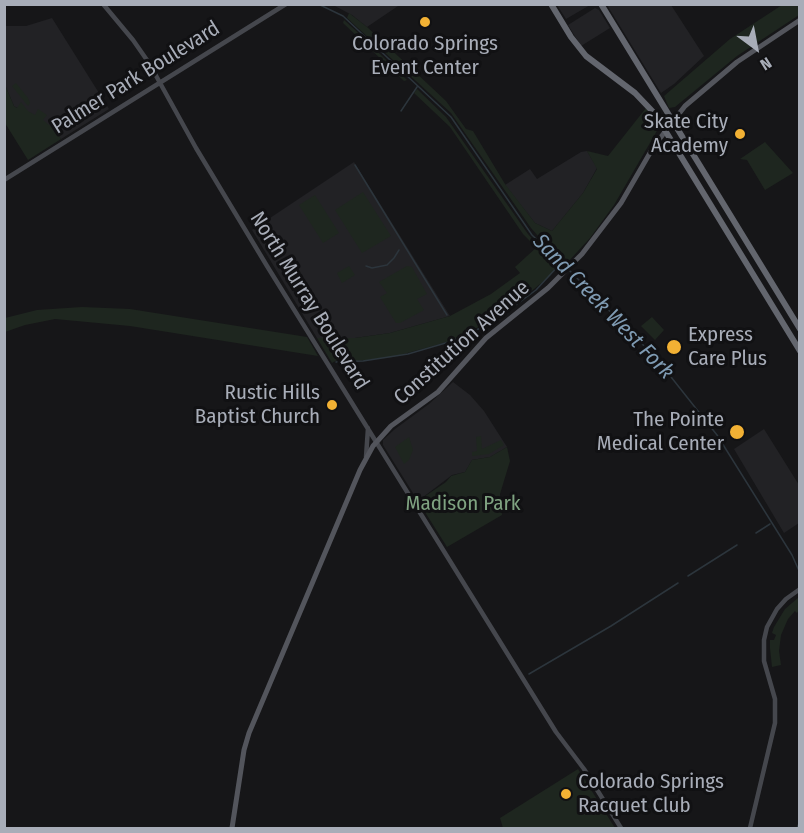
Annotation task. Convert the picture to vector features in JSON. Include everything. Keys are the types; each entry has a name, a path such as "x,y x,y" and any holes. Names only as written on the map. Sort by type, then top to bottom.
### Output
{"highway":[{"path":"551,4 579,48 590,60 643,100 665,130 800,351"},
{"path":"601,4 800,329"}],"main road":[{"name":"North Murray Boulevard","path":"103,4 133,40 205,164 376,442 556,732 584,769 621,828"},
{"name":"Palmer Park Boulevard","path":"4,180 286,4"},
{"name":"Constitution Avenue","path":"232,828 244,750 249,733 366,457 376,442 391,426 438,392 478,346 499,326 574,263 610,219 665,130 693,99 728,69 800,20"},
{"path":"366,457 368,428"},
{"path":"750,828 775,723 775,699 764,661 764,640 770,620 777,609 800,589"}],"shaded area":[{"path":"401,4 367,27 352,15 333,5"},
{"path":"557,5 590,5 566,19"},
{"path":"607,5 671,5 704,56 661,93"},
{"path":"595,8 599,10 610,28 581,46 568,25"},
{"path":"52,18 109,109 61,139 54,129 14,106 5,85 5,26 26,26"},
{"path":"587,151 597,168 583,193 552,231 535,223 505,185 530,169 537,179 581,152"},
{"path":"354,162 450,316 390,333 355,338 317,338 252,230"},
{"path":"453,382 470,395 484,411 507,447 490,457 472,460 465,472 452,475 418,501 383,445 383,440"},
{"path":"764,429 799,485 799,523 784,533 734,449"}],"green space":[{"path":"782,5 799,5 799,15 737,56 675,107 669,108 664,96 730,39"},
{"path":"349,13 446,101 466,129 473,131 505,184 535,223 552,231 583,193 597,169 587,151 608,156 646,108 658,129 614,205 590,238 566,264 557,249 544,239 546,236 541,232 538,236 531,228 451,113 347,18"},
{"path":"344,20 407,80 404,81 343,23"},
{"path":"16,83 28,98 30,103 28,106 12,86"},
{"path":"5,85 14,106 17,108 21,102 28,111 35,115 38,109 47,115 43,120 61,139 28,160 5,123"},
{"path":"417,89 446,117 534,241 532,243 523,234 450,127 414,93"},
{"path":"765,142 793,173 765,190 747,160 740,159"},
{"path":"363,192 391,236 362,253 335,210"},
{"path":"315,195 339,233 323,243 299,205"},
{"path":"538,246 557,266 550,276 491,321 447,342 393,357 350,362 337,360 332,363 317,338 355,338 390,333 450,316 491,294 520,273 515,267"},
{"path":"349,266 355,275 342,283 337,273"},
{"path":"407,266 412,267 427,294 417,299 424,310 396,323 380,297 387,293 379,282"},
{"path":"82,307 130,309 307,337 318,356 130,326 55,319 5,332 5,318 37,310"},
{"path":"652,317 664,330 655,340 641,326"},
{"path":"481,436 482,449 501,440 504,445 489,454 472,456 472,452 477,451 476,437"},
{"path":"409,437 413,450 409,460 404,464 395,447"},
{"name":"Madison Park","path":"507,447 510,461 500,494 502,515 447,547 418,501 451,476 465,472 472,460 490,457"},
{"path":"799,597 799,610 788,619 781,635 779,651 781,665 772,667 770,640 774,640 776,635 772,633 774,627 785,609"},
{"name":"Colorado Springs Racquet Club","path":"578,769 615,828 503,828 500,818"}],"waterway":[{"name":"Sand Creek West Fork","path":"318,4 343,16 451,117 532,235 565,267"},
{"path":"401,111 417,87"},
{"path":"355,165 447,315"},
{"path":"366,266 372,268 387,265 399,250"},
{"path":"336,362 363,361 408,354 449,342 475,331 536,290 561,263"},
{"name":"Sand Creek West Fork","path":"569,270 656,358 717,435 792,555 800,573"},
{"name":"Sand Creek West Fork","path":"756,533 770,524"},
{"name":"Sand Creek West Fork","path":"688,576 737,545"},
{"path":"529,674 678,583"},
{"name":"Sand Creek West Fork","path":"797,828 800,821"}],"place":[{"name":"Colorado Springs Event Center","path":"425,22"},
{"name":"Skate City Academy","path":"740,134"},
{"name":"Express Care Plus","path":"674,347"},
{"name":"Rustic Hills Baptist Church","path":"332,405"},
{"name":"The Pointe Medical Center","path":"737,432"},
{"name":"Colorado Springs Racquet Club","path":"566,794"}]}
